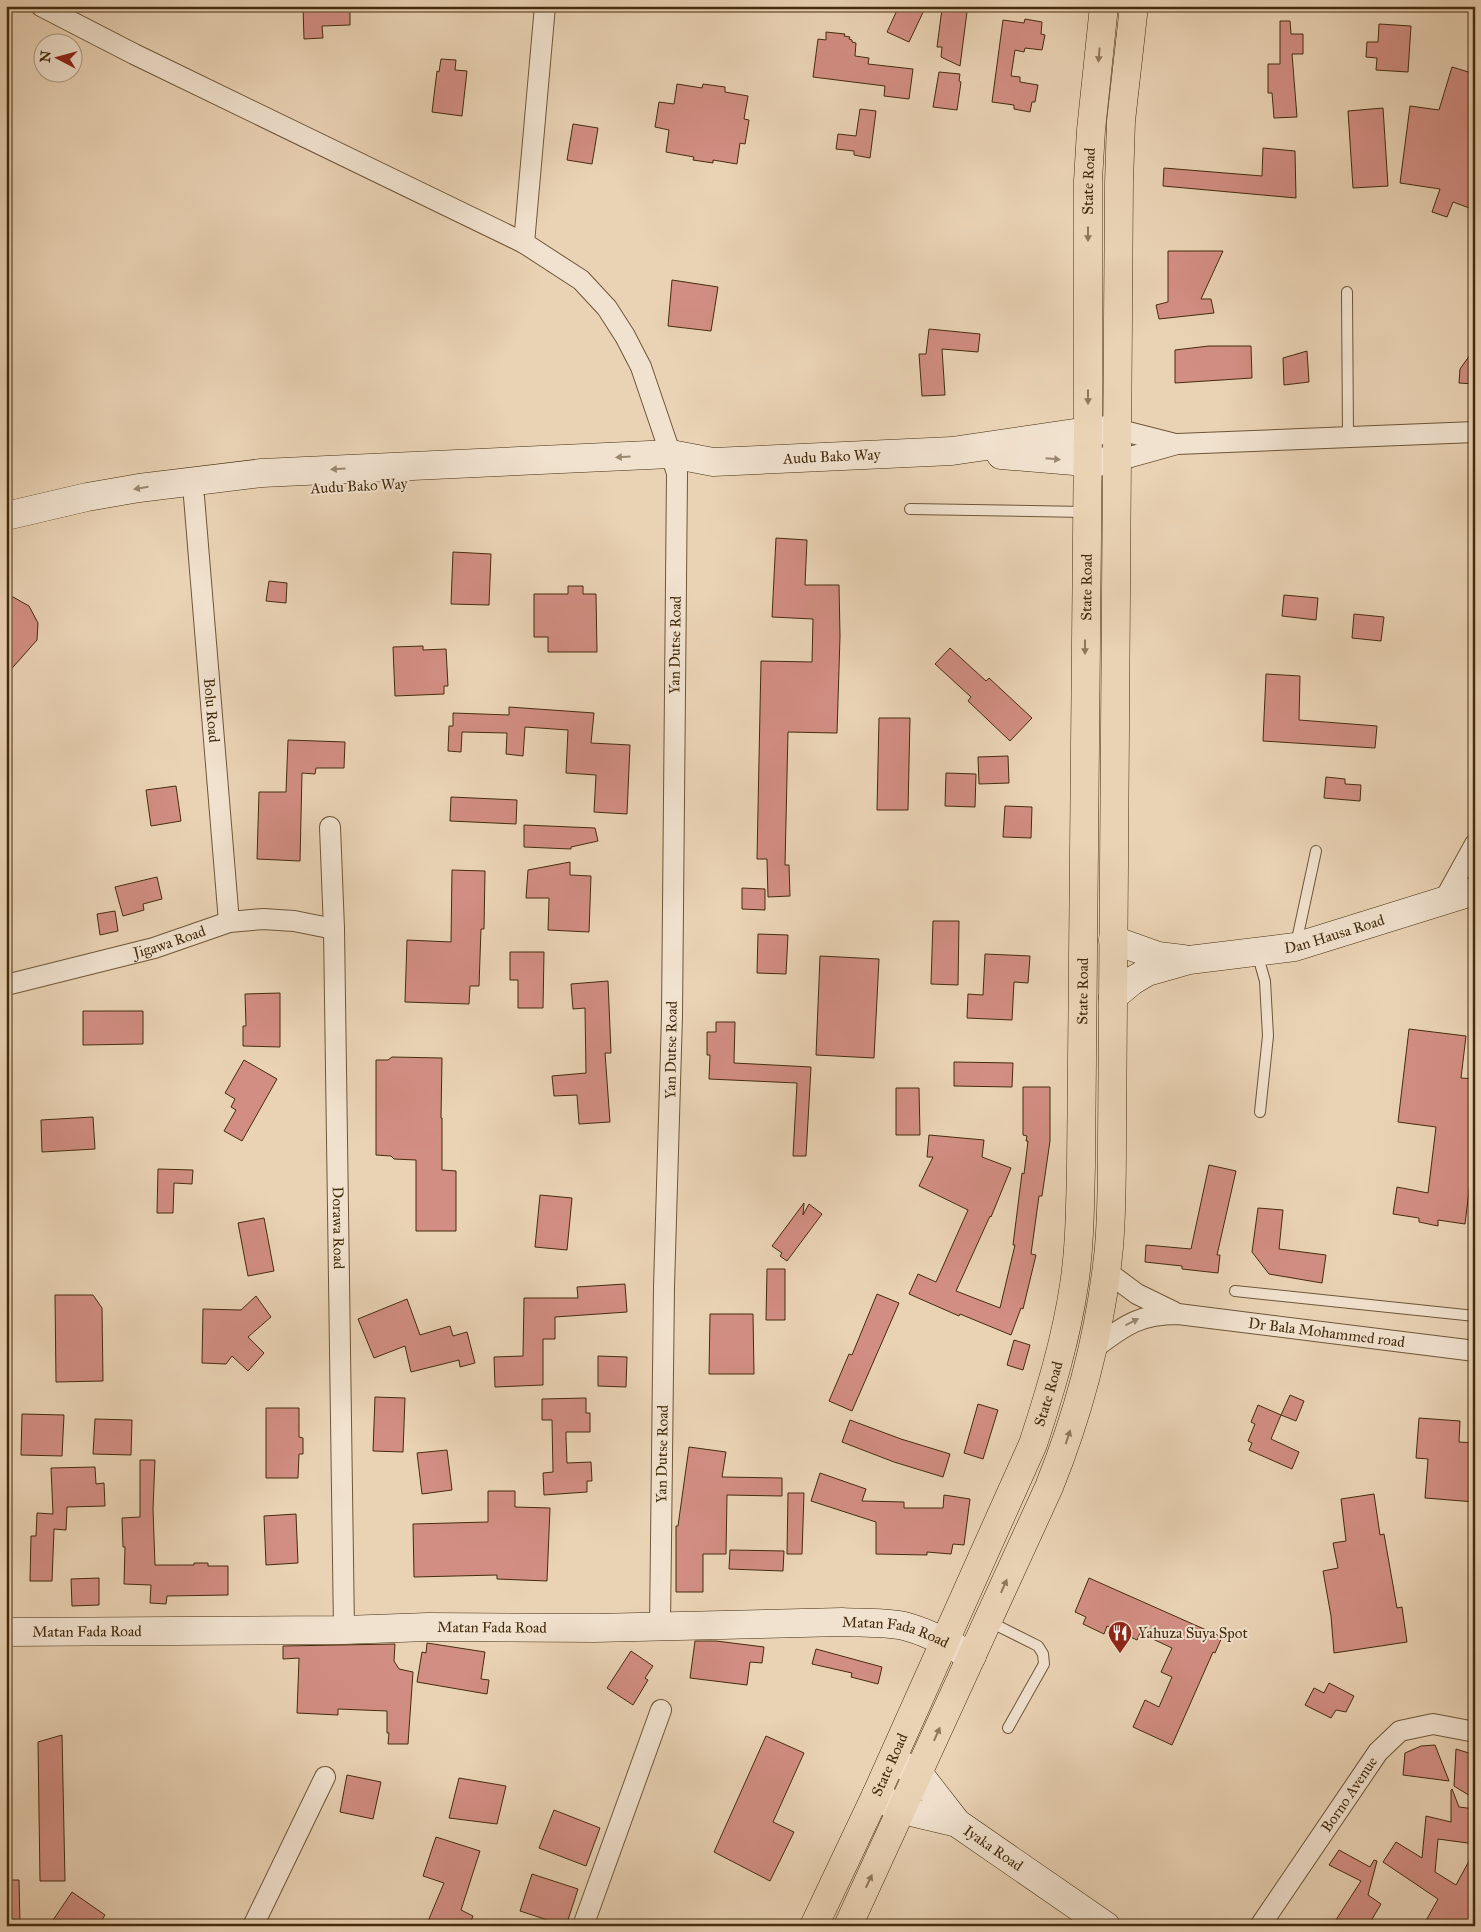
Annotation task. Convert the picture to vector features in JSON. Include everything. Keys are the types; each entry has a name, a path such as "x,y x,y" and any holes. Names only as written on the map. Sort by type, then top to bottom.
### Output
{"main road":[{"name":"State Road","path":"814,1926 876,1795 943,1641 1033,1444 1060,1355 1074,1283 1080,1222 1081,1166 1086,462 1088,431 1088,181 1091,130 1104,6"},
{"name":"State Road","path":"848,1926 1049,1487 1067,1442 1081,1398 1103,1300 1111,1198 1114,997 1116,429 1121,120 1134,6"},
{"name":"Audu Bako Way","path":"6,533 46,523 194,497 674,464 952,451 1088,431 1116,429"},
{"name":"Audu Bako Way","path":"952,451 1086,462 1116,461"},
{"name":"Audu Bako Way","path":"6,516 42,506 139,488 262,473 674,464"},
{"name":"Dan Hausa Road","path":"1114,997 1132,981 1147,972 1189,960 1295,947 1475,891"},
{"name":"Dan Hausa Road","path":"1113,940 1158,956 1189,960"},
{"name":"Matan Fada Road","path":"6,1632 344,1630 428,1627 595,1628 823,1622 878,1623 904,1626 943,1641 972,1656"},
{"name":"Iyaka Road","path":"891,1759 919,1774 957,1823 1106,1926"},
{"path":"876,1795 902,1810 957,1823"}],"street":[{"name":"Yan Dutse Road","path":"41,6 134,54 524,243 581,280 606,308 625,336 641,367 674,464 672,1016 664,1307 660,1626"},
{"path":"524,243 545,6"},
{"path":"1116,429 1177,444"},
{"path":"1116,461 1177,444 1475,432"},
{"name":"Bolu Road","path":"194,497 230,922"},
{"name":"Dorawa Road","path":"330,827 334,929 344,1630"},
{"path":"1443,902 1475,844"},
{"name":"Jigawa Road","path":"6,985 154,948 230,922 263,919 294,921 334,929"},
{"path":"1106,1271 1138,1294 1178,1314"},
{"path":"1093,1349 1123,1327 1140,1318 1158,1314 1178,1314"},
{"name":"Dr Bala Mohammed road","path":"1178,1314 1475,1351"},
{"path":"583,1926 660,1710"},
{"name":"Borno Avenue","path":"1260,1926 1378,1752 1400,1731 1433,1724 1475,1732"},
{"path":"252,1926 325,1777"}],"lane":[{"path":"1347,292 1348,437"},
{"path":"910,509 1086,512"},
{"path":"1295,947 1316,851"},
{"path":"1256,953 1265,981 1268,1036 1260,1112"},
{"path":"1235,1291 1475,1316"},
{"path":"988,1621 1038,1646 1043,1654 1044,1664 1008,1728"}],"building":[{"path":"303,6 350,6 350,25 322,26 323,38 304,39"},
{"path":"899,6 926,6 909,42 887,32"},
{"path":"942,9 967,12 960,66 941,57 942,47 937,47"},
{"path":"1025,19 1042,22 1041,34 1045,35 1042,50 1025,48 1024,52 1015,50 1011,76 1020,77 1020,82 1038,85 1035,102 1032,102 1030,112 1014,109 1014,105 992,102 1003,20 1024,23"},
{"path":"1280,21 1290,21 1291,34 1303,34 1303,54 1292,54 1297,117 1274,118 1272,93 1268,93 1268,64 1280,64"},
{"path":"1379,24 1411,26 1408,72 1376,70 1377,58 1366,57 1367,42 1378,42"},
{"path":"826,32 845,34 844,36 850,37 849,39 852,42 856,43 855,56 869,58 868,64 913,69 909,99 884,96 885,86 813,77 818,39 826,40"},
{"path":"441,59 456,60 455,70 467,71 462,116 432,112 437,71 439,72"},
{"path":"1452,67 1475,74 1475,210 1453,202 1447,217 1432,212 1440,189 1400,183 1410,106 1439,110"},
{"path":"939,72 960,74 959,81 961,82 957,110 933,107"},
{"path":"677,84 702,88 703,84 725,87 725,92 748,96 744,119 749,120 745,144 740,143 737,164 713,160 713,163 693,160 694,157 666,152 669,130 655,127 659,102 674,104"},
{"path":"1383,108 1388,186 1353,188 1348,111"},
{"path":"860,109 876,111 870,158 854,155 854,151 836,149 838,134 856,136"},
{"path":"573,124 598,128 592,164 567,160"},
{"path":"1263,148 1295,151 1296,198 1163,186 1164,168 1262,176"},
{"path":"1168,251 1223,251 1201,299 1211,299 1214,313 1159,319 1156,305 1168,302"},
{"path":"672,280 718,287 711,331 668,326"},
{"path":"929,329 980,334 978,352 942,349 945,395 922,396 919,354 926,354"},
{"path":"1209,346 1251,346 1252,378 1175,383 1175,350"},
{"path":"1475,348 1475,384 1459,383 1460,369"},
{"path":"1307,351 1309,382 1284,385 1283,358"},
{"path":"776,538 807,540 805,585 839,585 840,636 837,733 788,732 785,865 789,865 790,896 768,897 767,859 757,859 761,661 812,662 813,619 772,617"},
{"path":"453,552 491,554 489,605 451,604"},
{"path":"269,581 287,583 286,603 266,601"},
{"path":"568,586 583,586 583,594 596,594 597,652 548,652 548,637 534,637 534,594 568,594"},
{"path":"6,593 29,606 38,623 37,640 6,675"},
{"path":"1284,595 1318,598 1316,620 1282,616"},
{"path":"1354,614 1384,617 1381,641 1352,638"},
{"path":"423,646 423,650 446,649 448,686 444,686 444,694 395,696 393,647"},
{"path":"950,648 986,681 989,678 1032,718 1010,741 968,701 971,697 935,664"},
{"path":"1266,674 1300,676 1299,720 1377,726 1375,748 1263,741"},
{"path":"509,707 594,713 591,743 630,745 627,814 594,812 596,775 566,773 568,730 525,727 523,756 506,754 507,733 462,732 461,752 448,751 449,726 453,726 453,713 509,715"},
{"path":"879,718 910,718 908,810 877,810"},
{"path":"288,740 345,742 344,768 316,768 315,774 302,773 300,861 257,859 259,792 286,792"},
{"path":"1008,756 1009,783 979,784 978,757"},
{"path":"946,773 976,774 975,807 945,806"},
{"path":"1326,777 1345,779 1345,784 1361,785 1360,801 1324,798"},
{"path":"176,786 181,821 151,826 146,790"},
{"path":"451,797 517,800 516,824 450,821"},
{"path":"1005,806 1032,807 1031,838 1003,837"},
{"path":"524,825 595,828 598,841 571,847 571,849 524,847"},
{"path":"570,862 570,875 591,876 589,932 548,930 549,898 526,898 528,870"},
{"path":"452,870 485,871 484,929 481,929 479,986 470,986 469,1004 405,1002 407,940 451,942"},
{"path":"157,877 162,899 143,904 144,910 123,916 115,887"},
{"path":"742,888 765,889 765,910 742,909"},
{"path":"115,911 118,931 100,935 97,914"},
{"path":"933,921 959,921 958,985 931,984"},
{"path":"758,934 788,935 786,974 757,973"},
{"path":"510,952 544,952 543,1008 518,1008 518,980 510,980"},
{"path":"985,954 1030,956 1028,983 1014,982 1012,1020 967,1018 968,994 983,995"},
{"path":"820,956 879,959 874,1058 816,1055"},
{"path":"608,981 611,1053 605,1053 610,1122 579,1124 577,1095 554,1096 552,1076 586,1073 585,1008 573,1009 571,984"},
{"path":"280,993 280,1047 243,1046 243,1026 246,1026 245,994"},
{"path":"83,1011 143,1011 143,1044 83,1045"},
{"path":"716,1022 735,1022 734,1063 811,1067 806,1156 793,1156 797,1083 709,1079 710,1055 707,1055 707,1032 716,1032"},
{"path":"1409,1029 1466,1036 1461,1078 1475,1079 1475,1167 1473,1184 1470,1183 1465,1224 1438,1220 1438,1226 1419,1222 1419,1218 1393,1214 1397,1187 1428,1193 1436,1127 1398,1122"},
{"path":"392,1057 442,1058 442,1170 456,1171 456,1231 416,1231 416,1160 394,1159 391,1156 376,1155 376,1060 388,1060"},
{"path":"244,1060 277,1079 242,1141 224,1131 236,1110 231,1107 235,1099 225,1093"},
{"path":"954,1062 1013,1063 1012,1087 954,1086"},
{"path":"1023,1087 1050,1087 1050,1141 1042,1196 1039,1196 1031,1254 1036,1255 1023,1309 1021,1308 1011,1335 960,1314 959,1316 909,1294 918,1274 936,1282 968,1210 919,1186 933,1157 927,1157 929,1135 984,1140 982,1157 1011,1168 991,1217 956,1291 1000,1308 1015,1245 1013,1245 1028,1141 1026,1141 1027,1136 1023,1135"},
{"path":"896,1088 919,1088 920,1135 896,1135"},
{"path":"93,1117 95,1149 42,1152 41,1120"},
{"path":"1209,1165 1236,1171 1217,1255 1220,1255 1218,1273 1182,1269 1182,1266 1145,1262 1146,1245 1191,1249"},
{"path":"158,1169 193,1170 192,1184 174,1183 173,1213 157,1213"},
{"path":"540,1195 572,1198 567,1250 535,1247"},
{"path":"804,1203 803,1215 809,1204 822,1214 787,1261 780,1256 782,1253 772,1246"},
{"path":"1258,1208 1283,1210 1279,1249 1326,1255 1322,1283 1269,1274 1252,1252"},
{"path":"264,1218 274,1271 248,1276 238,1223"},
{"path":"767,1269 785,1269 785,1320 766,1320"},
{"path":"625,1284 627,1312 555,1317 555,1339 543,1339 543,1385 495,1387 494,1357 523,1356 524,1298 578,1298 577,1287"},
{"path":"877,1294 899,1303 852,1411 829,1401 849,1354 852,1355"},
{"path":"55,1295 93,1295 102,1308 103,1381 56,1382"},
{"path":"256,1296 271,1317 248,1337 264,1353 248,1371 232,1356 226,1364 202,1363 203,1309 241,1310"},
{"path":"407,1299 420,1335 450,1326 453,1336 467,1332 475,1363 460,1367 459,1360 411,1372 405,1346 374,1358 358,1319"},
{"path":"710,1314 753,1314 754,1374 709,1374"},
{"path":"1014,1340 1030,1345 1023,1370 1007,1365"},
{"path":"598,1356 627,1357 626,1387 598,1386"},
{"path":"1290,1395 1304,1401 1296,1421 1281,1415"},
{"path":"375,1397 405,1398 403,1452 373,1451"},
{"path":"586,1398 586,1413 590,1413 590,1432 566,1432 567,1463 591,1462 592,1481 587,1481 587,1492 544,1495 543,1473 553,1472 552,1420 542,1420 542,1399"},
{"path":"978,1404 998,1410 983,1459 964,1453"},
{"path":"1258,1405 1281,1415 1271,1439 1299,1452 1292,1469 1249,1450 1252,1443 1248,1441 1255,1424 1251,1422"},
{"path":"266,1408 299,1408 299,1437 303,1438 303,1454 299,1454 298,1478 266,1478"},
{"path":"22,1414 64,1415 62,1456 21,1455"},
{"path":"1419,1418 1460,1421 1459,1442 1475,1443 1475,1502 1425,1498 1428,1459 1416,1458"},
{"path":"95,1419 132,1420 131,1455 93,1454"},
{"path":"850,1420 901,1439 950,1454 943,1477 894,1462 842,1442"},
{"path":"689,1447 726,1452 722,1477 782,1478 782,1496 727,1495 726,1554 703,1554 703,1592 676,1592 676,1526 678,1526"},
{"path":"447,1450 452,1490 422,1494 417,1453"},
{"path":"140,1460 155,1460 153,1509 155,1565 208,1563 208,1566 228,1566 228,1595 167,1596 166,1604 150,1603 151,1585 124,1584 125,1547 123,1547 122,1518 140,1517"},
{"path":"95,1467 96,1484 104,1483 105,1506 67,1507 66,1530 54,1529 52,1581 30,1581 31,1536 36,1536 37,1513 53,1514 51,1468"},
{"path":"820,1473 866,1489 862,1501 904,1502 904,1508 943,1508 944,1495 970,1499 964,1545 953,1544 951,1554 927,1552 927,1555 876,1554 876,1522 811,1501"},
{"path":"488,1491 515,1491 515,1507 550,1508 547,1581 497,1579 497,1575 414,1577 413,1524 488,1522"},
{"path":"788,1493 804,1493 802,1554 787,1554"},
{"path":"1374,1494 1380,1535 1384,1534 1397,1608 1402,1607 1407,1642 1334,1653 1331,1616 1323,1571 1338,1568 1333,1543 1346,1541 1341,1499"},
{"path":"296,1514 298,1563 266,1565 264,1516"},
{"path":"730,1550 784,1551 783,1571 729,1569"},
{"path":"99,1578 99,1605 72,1606 71,1579"},
{"path":"1089,1578 1222,1637 1215,1653 1213,1652 1172,1745 1133,1727 1145,1700 1159,1707 1172,1677 1161,1672 1172,1648 1140,1633 1137,1640 1107,1626 1104,1634 1083,1624 1086,1617 1075,1612"},
{"path":"695,1641 716,1641 764,1647 762,1663 750,1662 747,1685 690,1678"},
{"path":"427,1643 485,1652 481,1679 489,1680 487,1694 417,1682 422,1652 426,1653"},
{"path":"395,1644 394,1661 399,1669 413,1672 408,1744 388,1744 387,1711 338,1709 338,1715 297,1713 299,1658 283,1659 283,1646"},
{"path":"816,1649 882,1667 878,1684 851,1677 852,1673 812,1664"},
{"path":"631,1651 653,1666 645,1678 648,1680 633,1705 607,1688"},
{"path":"1329,1683 1354,1696 1346,1712 1336,1710 1331,1718 1305,1705 1314,1688 1324,1693"},
{"path":"62,1735 65,1881 40,1881 38,1742"},
{"path":"766,1736 804,1753 773,1822 794,1832 770,1881 714,1852"},
{"path":"1435,1745 1449,1781 1403,1775 1405,1753 1421,1746"},
{"path":"1456,1749 1475,1755 1475,1799 1454,1786"},
{"path":"347,1775 381,1782 373,1819 340,1812"},
{"path":"459,1778 506,1786 497,1824 449,1818"},
{"path":"1452,1789 1459,1807 1475,1809 1475,1844 1438,1839 1435,1872 1456,1885 1475,1850 1475,1926 1423,1926 1438,1899 1383,1862 1396,1842 1422,1858 1426,1816 1451,1822"},
{"path":"554,1810 600,1828 586,1866 539,1848"},
{"path":"436,1837 480,1851 461,1910 473,1916 469,1926 426,1926 444,1883 423,1876"},
{"path":"1339,1850 1370,1867 1374,1860 1377,1861 1368,1895 1381,1904 1368,1926 1332,1926 1361,1881 1329,1865"},
{"path":"532,1874 578,1889 566,1926 520,1911"},
{"path":"6,1880 19,1880 20,1926 6,1926"},
{"path":"72,1892 105,1915 98,1926 49,1926"}],"place":[{"name":"Yahuza Suya Spot","path":"1120,1654"}]}
